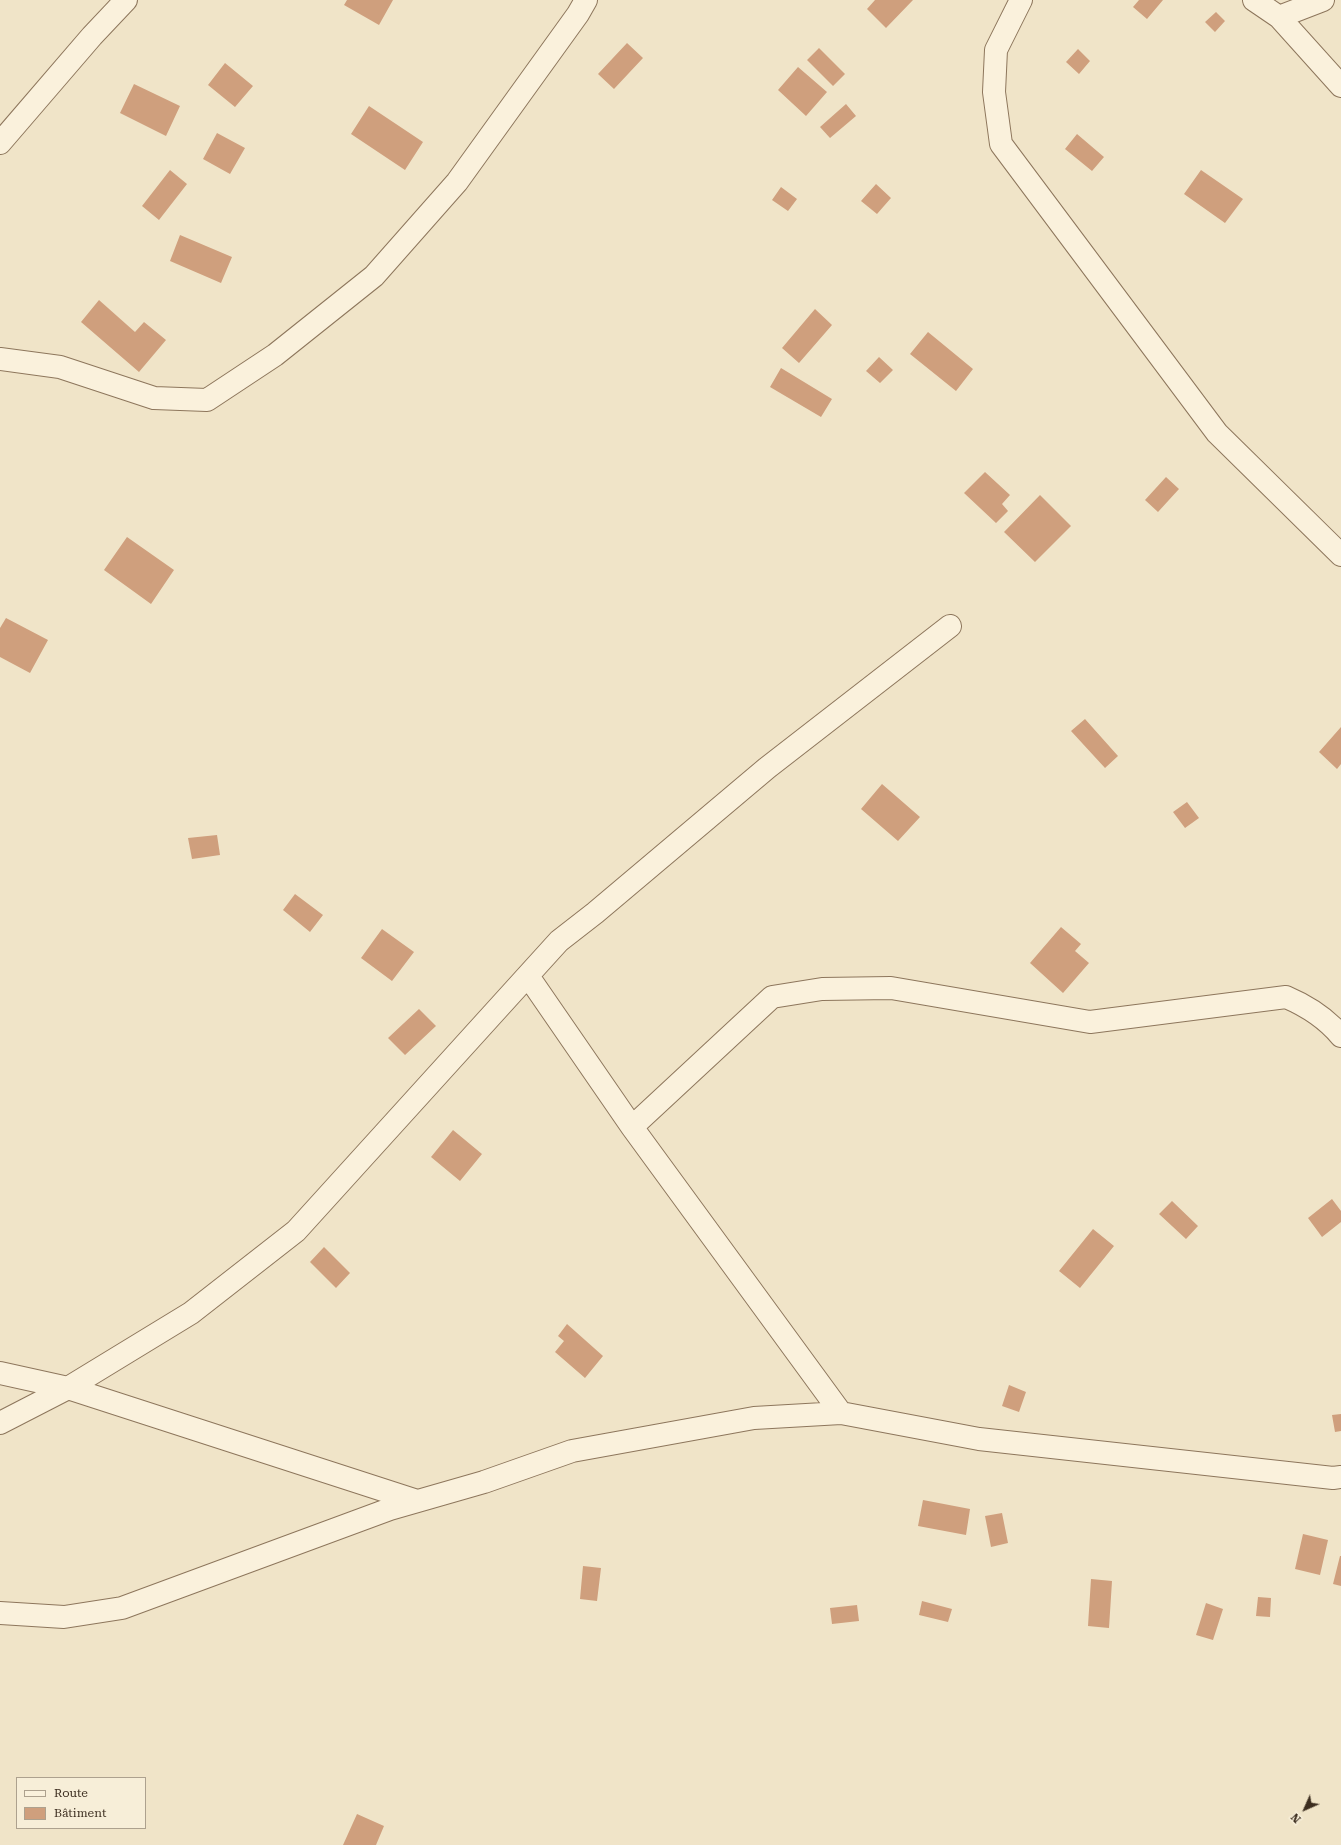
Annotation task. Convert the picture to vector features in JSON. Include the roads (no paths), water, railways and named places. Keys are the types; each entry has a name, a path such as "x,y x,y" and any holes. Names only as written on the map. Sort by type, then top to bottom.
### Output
{"street":[{"path":"0,144 92,36 126,0"},
{"path":"0,359 60,367 154,398 206,400 275,355 374,276 457,182 578,14 586,0"},
{"path":"1021,0 996,50 994,92 1001,144 1217,432 1341,555"},
{"path":"1254,0 1279,17 1341,86"},
{"path":"1279,17 1323,0"},
{"path":"0,1423 68,1388 191,1313 296,1231 559,941 596,913 767,768 950,626"},
{"path":"528,976 632,1127 842,1413"},
{"path":"632,1127 772,997 822,989 891,988 1090,1022 1286,997 1304,1005 1331,1025 1341,1036"},
{"path":"0,1373 68,1388 417,1502"},
{"path":"0,1613 64,1617 122,1608 383,1512 484,1482 572,1451 754,1418 842,1413 979,1439 1333,1478 1341,1477"}]}
